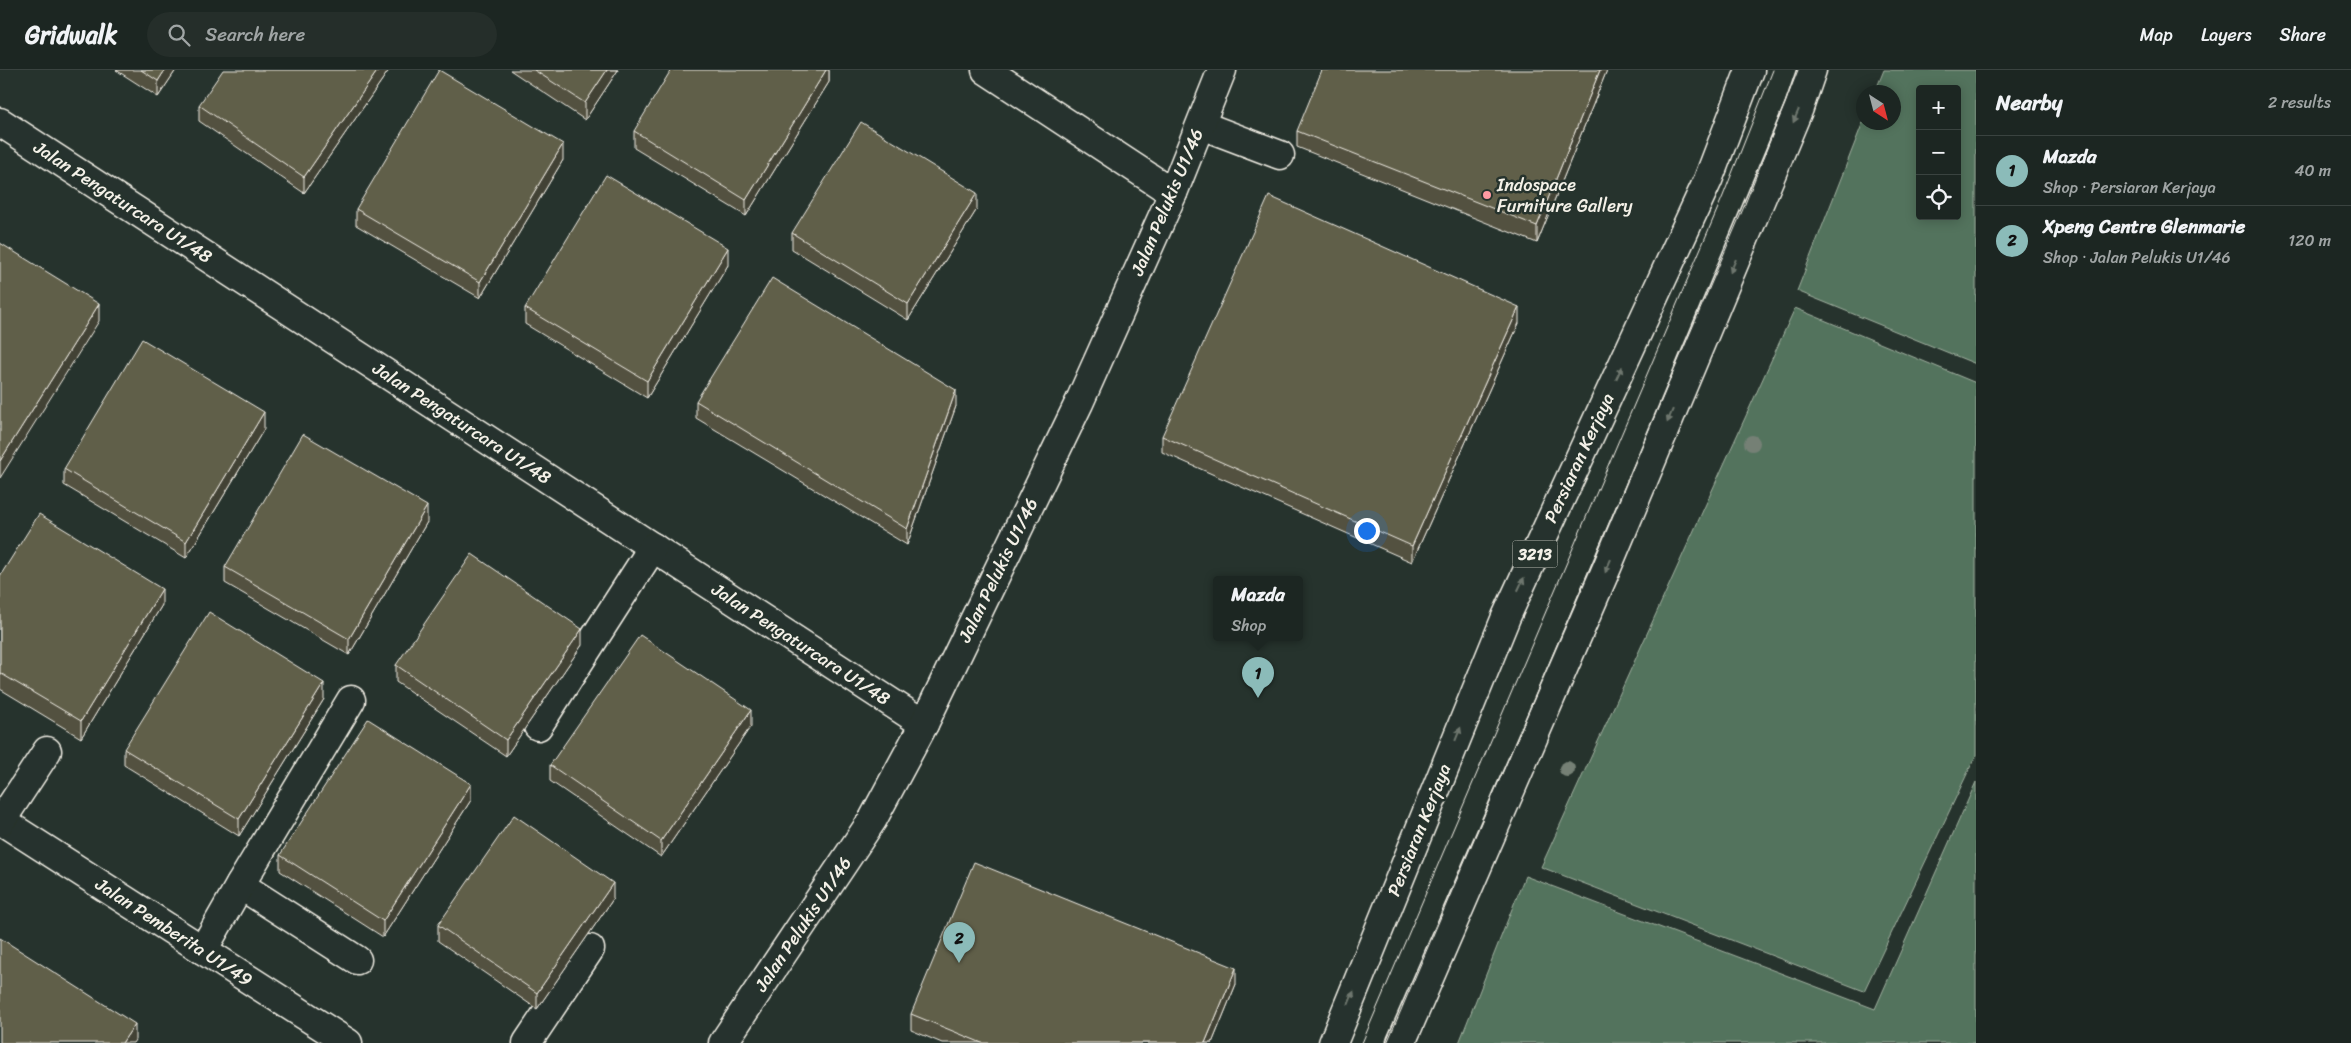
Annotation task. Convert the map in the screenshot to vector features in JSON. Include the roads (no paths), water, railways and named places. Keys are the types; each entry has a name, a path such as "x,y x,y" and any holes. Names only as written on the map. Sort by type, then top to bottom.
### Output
{"street":[{"path":"986,70 1173,193"},
{"name":"Jalan Pelukis U1/46","path":"723,1043 873,819 924,724 1079,402 1173,193 1222,70"},
{"name":"Persiaran Kerjaya","path":"1333,1043 1506,617 1708,180 1750,70"},
{"path":"1402,1043 1612,556 1799,108 1812,70"},
{"name":"Jalan Pengaturcara U1/48","path":"0,122 924,724"},
{"path":"1201,125 1280,155"},
{"path":"538,726 653,547"},
{"path":"203,950 351,700"},
{"path":"1,821 47,751"},
{"name":"Jalan Pemberita U1/49","path":"1,821 348,1043"},
{"path":"240,885 357,960"},
{"path":"527,1043 590,949"}],"tram line":[{"path":"1362,1043 1723,196 1773,70"},
{"path":"1387,1043 1743,209 1798,70"}],"place":[{"name":"Indospace Furniture Gallery","path":"1487,195"},
{"name":"Mazda","path":"1258,698"},
{"name":"Xpeng Centre Glenmarie","path":"959,963"}]}
